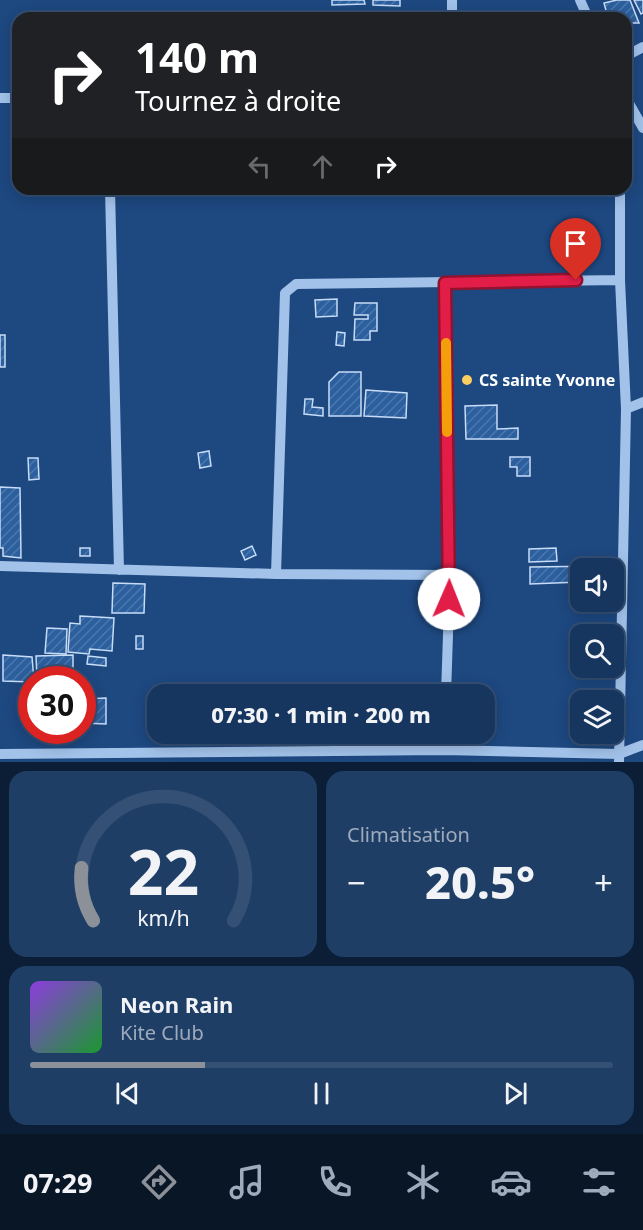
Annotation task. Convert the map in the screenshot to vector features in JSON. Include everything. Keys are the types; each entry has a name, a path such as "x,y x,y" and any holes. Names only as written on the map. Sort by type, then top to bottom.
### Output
{"street":[{"path":"632,109 643,128"},
{"path":"110,195 119,570"},
{"path":"619,758 626,409 620,279 620,195"},
{"path":"276,574 285,293 296,284 620,279"},
{"path":"445,283 450,575 446,684"},
{"path":"626,409 643,402"},
{"path":"0,566 276,574 450,575"},
{"path":"445,744 445,750"},
{"path":"0,754 112,757 445,750 619,758 643,745"}],"building":[{"path":"332,0 364,0 365,4 332,5"},
{"path":"373,0 400,0 400,6 373,5"},
{"path":"630,0 639,23 632,23 632,12 606,12 604,3"},
{"path":"634,0 643,0 643,13 641,14"},
{"path":"337,299 337,316 316,317 315,300"},
{"path":"355,303 377,303 377,331 370,331 370,340 354,340 355,319 368,319 368,315 354,315"},
{"path":"337,332 345,333 344,346 336,345"},
{"path":"0,335 5,335 5,367 0,367"},
{"path":"339,372 361,372 361,416 329,416 329,382"},
{"path":"366,390 407,393 406,418 364,416"},
{"path":"305,399 313,399 312,407 323,408 323,416 304,414"},
{"path":"497,405 497,429 518,428 518,439 466,439 465,406"},
{"path":"209,451 211,466 200,468 198,453"},
{"path":"510,457 530,457 530,476 517,476 517,467 510,467"},
{"path":"28,458 38,458 39,479 29,480"},
{"path":"0,487 20,488 21,558 3,556 3,548 0,548"},
{"path":"252,546 256,555 245,560 241,551"},
{"path":"80,548 90,548 90,556 80,556"},
{"path":"556,548 557,561 529,562 529,549"},
{"path":"570,566 570,582 530,584 530,567"},
{"path":"113,583 145,584 144,613 112,613"},
{"path":"80,616 114,618 112,651 90,649 89,654 68,652 70,623 80,624"},
{"path":"47,628 67,629 66,654 45,653"},
{"path":"136,636 143,636 143,649 136,649"},
{"path":"3,655 32,657 33,666 18,666 18,682 3,681"},
{"path":"73,655 73,666 36,666 36,656"},
{"path":"88,656 106,658 106,666 87,664"},
{"path":"96,698 106,698 106,724 96,724"}],"slow traffic":[{"path":"446,343 447,432"}],"place":[{"name":"CS sainte Yvonne","path":"467,380"}],"route":[{"path":"449,599 445,283 576,280"}]}
